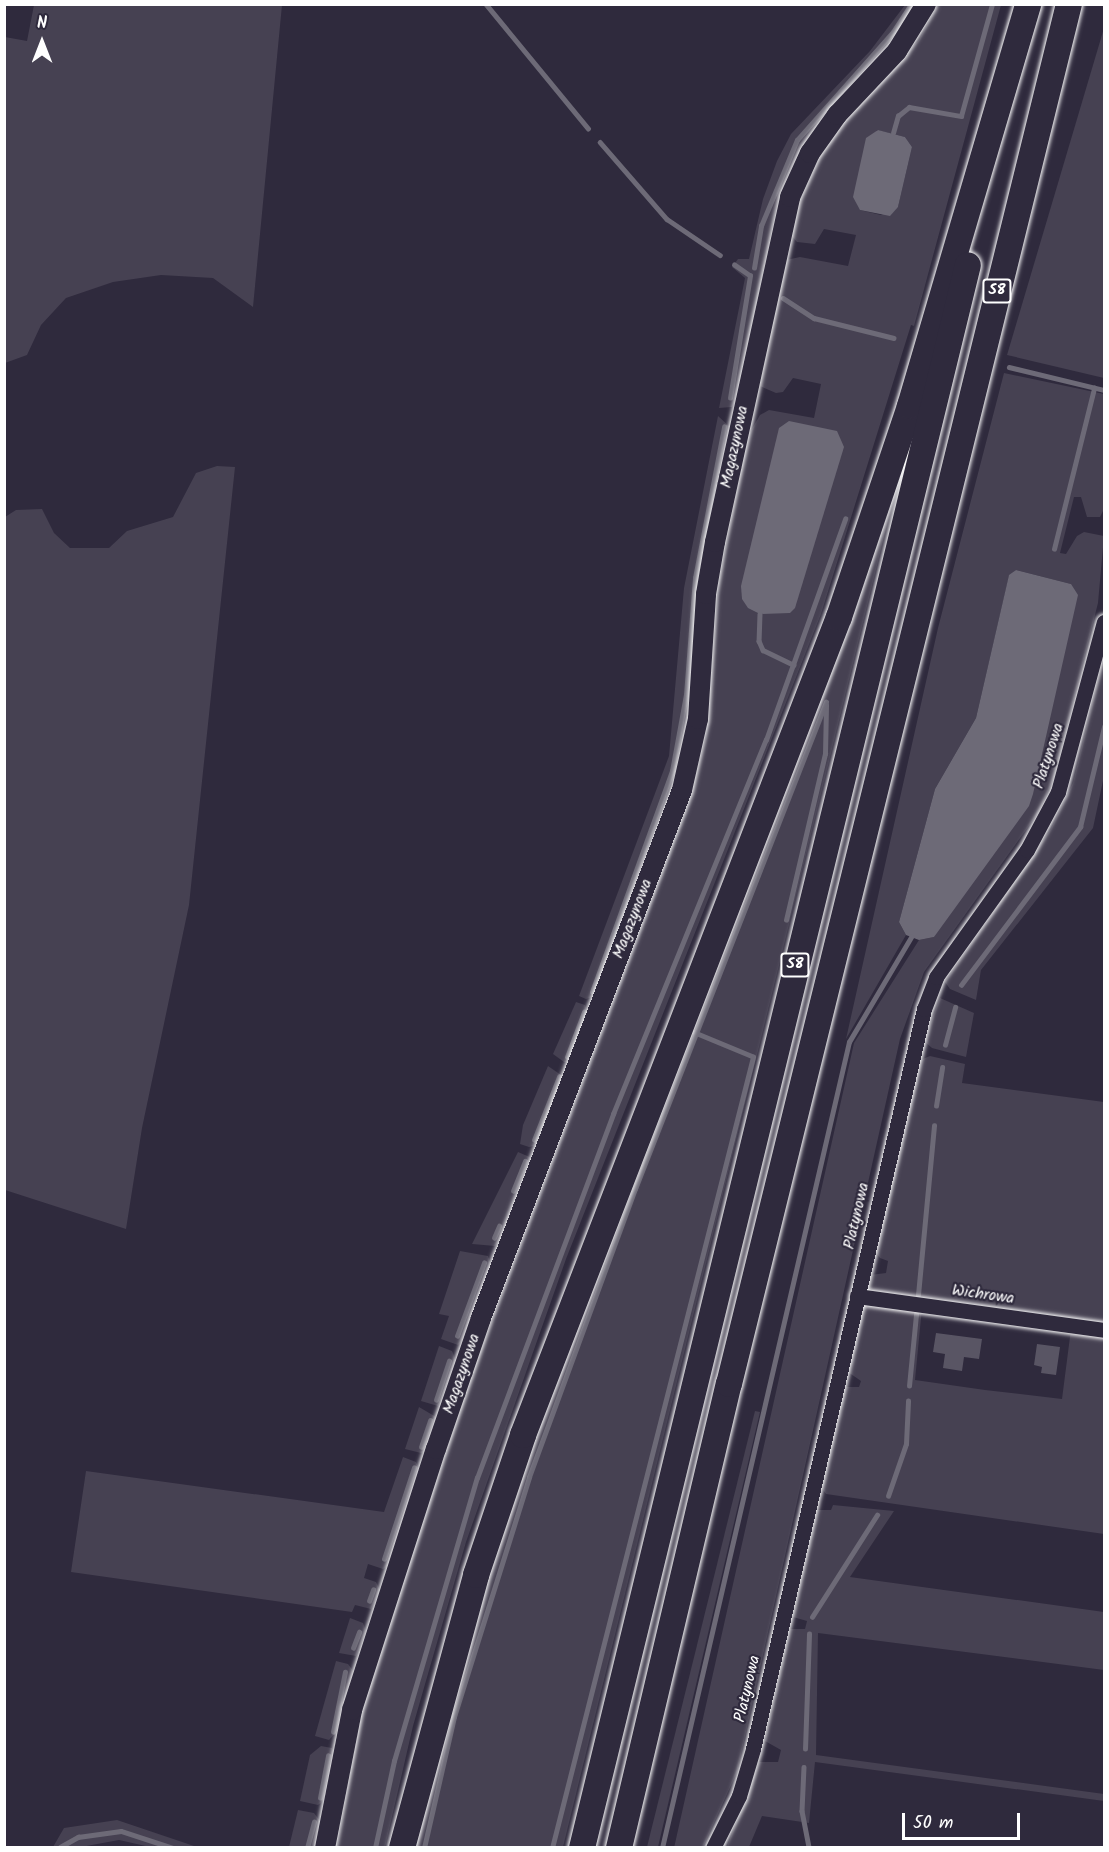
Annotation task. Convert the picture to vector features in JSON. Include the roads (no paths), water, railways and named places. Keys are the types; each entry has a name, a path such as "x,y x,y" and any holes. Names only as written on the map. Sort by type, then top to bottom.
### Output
{"highway":[{"name":"S8","path":"582,1848 810,901 953,333 1007,82 1028,4"},
{"name":"S8","path":"619,1848 729,1384 1069,4"},
{"path":"402,1848 473,1586 523,1436 573,1295 838,617 910,406 1007,82"}],"street":[{"name":"Magazynowa","path":"325,1848 352,1710 436,1449 485,1307 682,790 698,719 706,594 715,542 790,198 810,153 837,115 897,51 926,4"},
{"name":"Platynowa","path":"713,1848 739,1796 753,1749 924,1010 936,977 1027,850 1058,792 1104,622"},
{"name":"Wichrowa","path":"857,1296 1104,1330"}],"waterway":[{"path":"486,4 588,128"},
{"path":"754,268 761,226 797,140 893,32 911,4"},
{"path":"893,133 898,116 909,107 961,116 992,4"},
{"path":"600,142 667,219 720,255"},
{"path":"730,398 750,276 734,265"},
{"path":"783,298 814,318 894,338"},
{"path":"1009,367 1104,390"},
{"path":"1054,549 1094,388"},
{"path":"592,992 672,771 686,695 695,578 724,427"},
{"path":"375,1848 394,1761 477,1478 613,1114 766,740 845,519"},
{"path":"760,614 759,641 763,650 794,665"},
{"path":"424,1848 454,1717 529,1477 635,1189 826,702"},
{"path":"786,920 825,754 826,705"},
{"path":"961,985 1080,827 1104,727"},
{"path":"662,1848 849,1042 911,937"},
{"path":"945,1045 955,1007"},
{"path":"567,1057 584,1012"},
{"path":"552,1848 753,1057 695,1033"},
{"path":"936,1106 942,1067"},
{"path":"534,1140 559,1077"},
{"path":"918,1295 934,1126"},
{"path":"513,1191 525,1161"},
{"path":"494,1238 499,1226"},
{"path":"457,1336 484,1263"},
{"path":"909,1386 916,1314"},
{"path":"436,1400 449,1361"},
{"path":"888,1496 906,1444 908,1401"},
{"path":"421,1447 430,1421"},
{"path":"384,1559 414,1468"},
{"path":"812,1617 877,1515"},
{"path":"369,1601 373,1590"},
{"path":"353,1648 359,1632"},
{"path":"805,1749 809,1634"},
{"path":"333,1732 345,1672"},
{"path":"320,1798 328,1756"},
{"path":"804,1767 802,1811 809,1848"},
{"path":"307,1848 314,1822"},
{"path":"60,1847 78,1837 121,1831 173,1848"}]}
